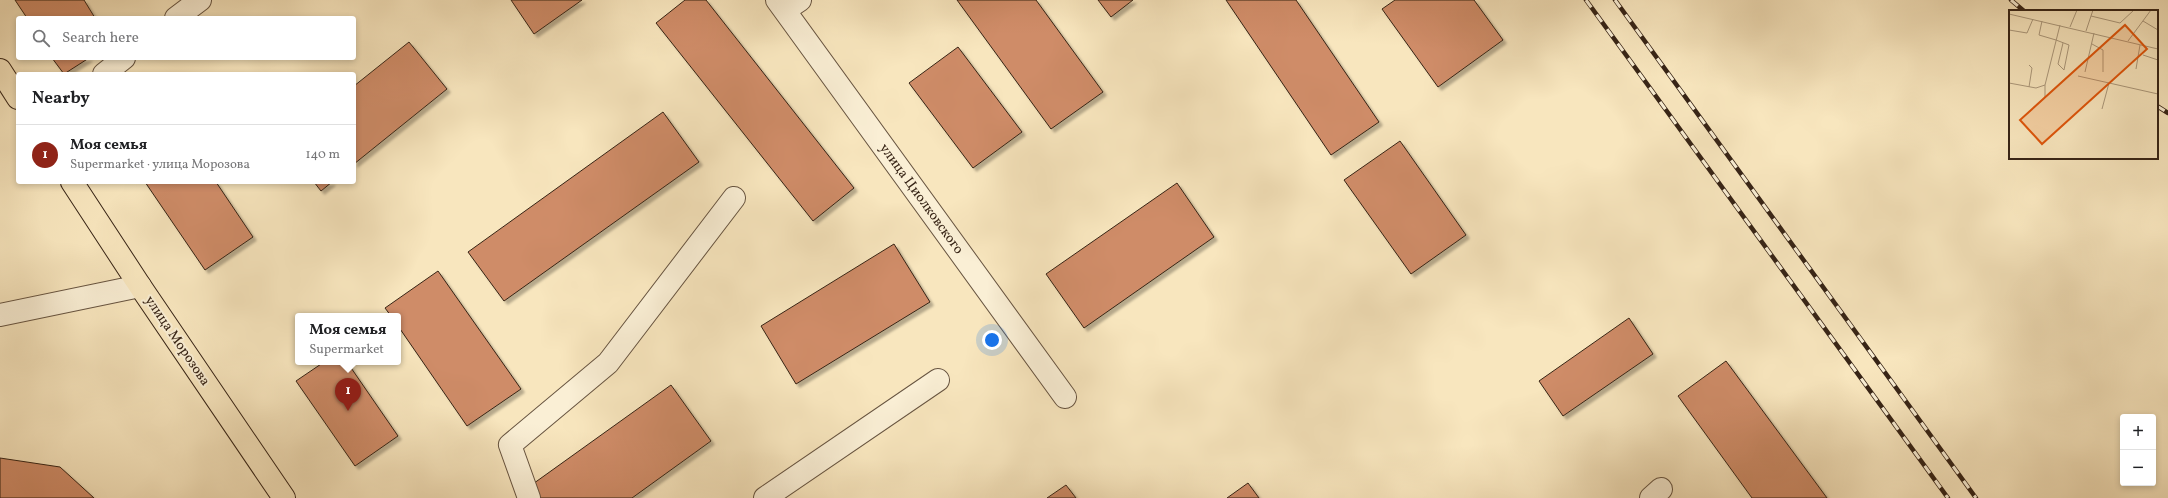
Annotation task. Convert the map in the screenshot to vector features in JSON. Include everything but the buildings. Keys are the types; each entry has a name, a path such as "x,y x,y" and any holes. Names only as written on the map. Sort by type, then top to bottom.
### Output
{"main road":[{"path":"0,70 16,95"},
{"name":"улица Морозова","path":"73,184 140,286 284,498"}],"street":[{"path":"179,16 200,0"},
{"name":"улица Циолковского","path":"787,3 1066,397"},
{"path":"106,72 122,60"},
{"path":"529,498 510,445 608,362 734,198"},
{"path":"0,315 140,286"},
{"path":"765,498 938,380"}],"railway":[{"path":"1586,0 1948,498"},
{"path":"1615,0 1976,498"},
{"path":"2011,0 2023,10"},
{"path":"2158,107 2168,113"}],"place":[{"name":"Моя семья","path":"348,411"}]}
